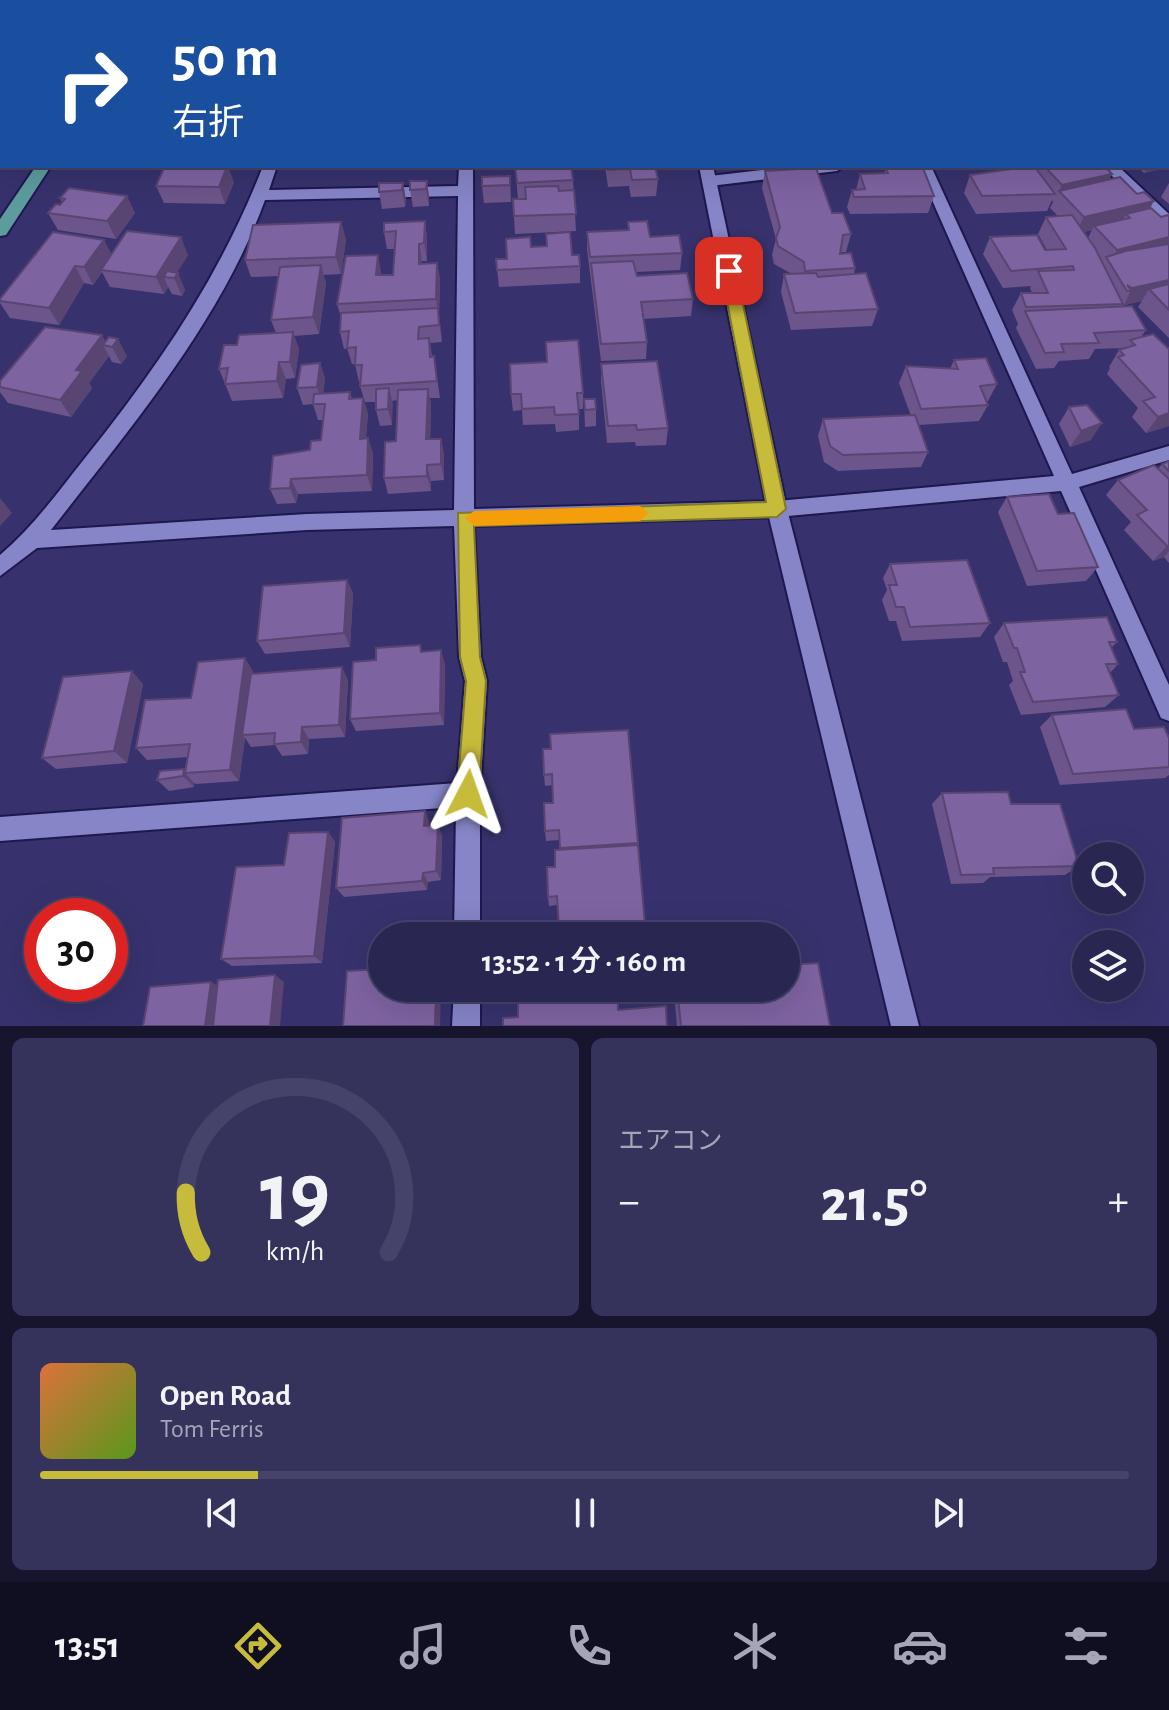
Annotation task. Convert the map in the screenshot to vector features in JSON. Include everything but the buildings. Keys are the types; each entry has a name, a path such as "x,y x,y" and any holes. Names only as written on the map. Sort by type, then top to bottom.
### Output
{"main road":[{"path":"0,231 43,168"}],"street":[{"path":"0,567 32,540 193,323 260,195 269,168"},
{"path":"466,168 464,519 470,657 476,681 468,794 467,922"},
{"path":"805,168 708,174 777,509 905,1026"},
{"path":"925,168 1169,710"},
{"path":"1111,168 1169,223"},
{"path":"260,195 465,191"},
{"path":"32,540 307,522 777,509 1067,483 1169,453"},
{"path":"0,829 468,794"},
{"path":"466,1026 467,1002"}],"slow traffic":[{"path":"474,518 640,513"}],"route":[{"path":"468,794 476,681 470,657 464,519 777,509 729,271"}]}
